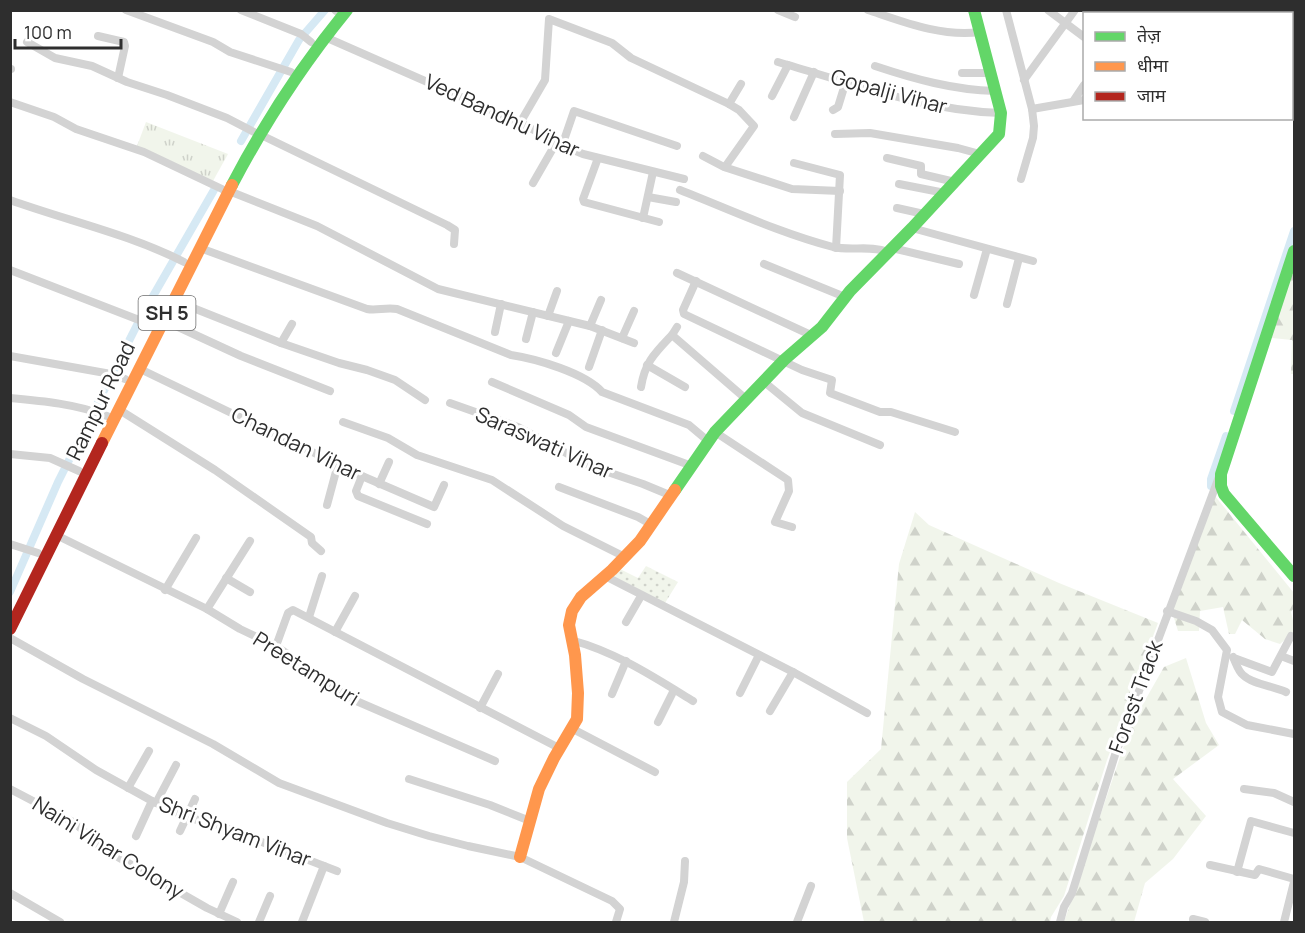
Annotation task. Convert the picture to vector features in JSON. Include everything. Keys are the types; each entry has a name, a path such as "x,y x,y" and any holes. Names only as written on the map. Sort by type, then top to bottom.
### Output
{"main road":[{"name":"Rampur Road","path":"10,629 97,444 118,409 138,368 148,321 173,300 200,248 252,131 346,10"},
{"path":"520,857 539,789 559,748 577,719 575,656 569,625 572,610 581,597 625,558 652,525 711,437 784,360 813,336 845,297 999,134 1001,113 974,10"},
{"path":"252,131 306,38 336,11"},
{"path":"10,610 32,551 71,468 97,444 98,412 148,321 178,259 225,190"},
{"path":"1294,251 1221,474 1224,494 1294,576"}],"street":[{"path":"126,10 213,42 230,52 286,70"},
{"path":"241,10 306,38"},
{"path":"778,10 795,17"},
{"path":"868,10 951,34 980,32"},
{"path":"1006,10 1032,109 1033,138 1021,179"},
{"path":"1048,10 1083,36"},
{"path":"1024,80 1075,10"},
{"path":"519,123 545,80 549,20 612,43 631,58 739,110 754,125 725,167"},
{"path":"99,36 124,42 118,78"},
{"name":"Ved Bandhu Vihar","path":"325,37 519,123 559,144 598,158 684,179"},
{"path":"27,42 55,58 92,66 252,131 447,225 455,230 454,244"},
{"name":"Gopalji Vihar","path":"778,62 846,81 872,91 952,109 1001,113"},
{"path":"772,96 788,65"},
{"path":"875,66 915,79 975,90 995,91"},
{"path":"794,117 814,72"},
{"path":"962,73 991,73"},
{"path":"833,110 838,107 846,81"},
{"path":"729,104 741,84"},
{"path":"1074,100 1083,86"},
{"path":"1032,109 1083,100"},
{"path":"10,102 54,117 75,129 144,152 225,190 317,226 438,289 590,326 634,343"},
{"path":"533,183 559,144 574,111 677,146"},
{"path":"835,134 870,133 980,154"},
{"path":"703,156 725,167 792,189 840,191"},
{"path":"598,158 583,201 659,222"},
{"path":"887,158 921,166 921,174 955,182"},
{"path":"794,163 840,175 836,248"},
{"path":"643,218 653,172"},
{"path":"899,184 945,193"},
{"path":"680,190 792,235 836,248 890,250 959,264"},
{"path":"648,197 676,202"},
{"path":"10,200 106,231 178,259"},
{"path":"897,208 924,214"},
{"path":"912,228 1033,261"},
{"path":"200,248 367,309 374,310 384,307 397,309 511,355 524,357 569,373 594,383 602,392 689,425 788,480 789,491 776,522 792,527"},
{"path":"974,295 987,249"},
{"path":"1007,304 1019,258"},
{"path":"764,264 845,297"},
{"path":"10,270 330,391"},
{"path":"677,273 813,336"},
{"path":"696,281 683,310 684,314 802,370 832,380 830,393 880,412 891,411 955,432"},
{"path":"548,316 557,291"},
{"path":"173,300 281,343 395,380 425,400"},
{"path":"590,326 600,300"},
{"path":"495,332 501,304"},
{"path":"622,338 634,311"},
{"path":"526,339 533,312"},
{"path":"556,353 570,321"},
{"path":"281,343 292,324"},
{"path":"589,367 602,330"},
{"path":"641,387 651,357 674,331 746,399"},
{"path":"10,356 118,376"},
{"path":"647,365 686,387"},
{"name":"Chandan Vihar","path":"138,368 379,484 434,507 444,485"},
{"path":"763,381 802,413 880,445"},
{"path":"492,382 569,415 586,428 692,466"},
{"path":"10,398 52,402 98,412"},
{"name":"Saraswati Vihar","path":"450,403 518,427 590,466 672,496"},
{"path":"118,409 215,470 311,537 312,543 321,551"},
{"path":"343,422 388,438 417,455 492,480 563,526 625,558"},
{"path":"10,454 51,458 71,468"},
{"path":"379,484 389,462"},
{"path":"327,505 338,464"},
{"name":"Forest Track","path":"1060,922 1064,907 1072,893 1115,755 1213,489 1221,474"},
{"path":"362,476 356,491 358,496 427,524"},
{"path":"558,487 638,517 652,525"},
{"name":"Preetampuri","path":"56,535 165,591 207,609 240,629 276,646 289,655 295,664 354,700 495,761"},
{"path":"165,591 196,538"},
{"path":"207,609 250,541"},
{"path":"10,544 32,551"},
{"path":"309,617 322,576"},
{"path":"605,576 640,596 793,672 867,714"},
{"path":"226,578 250,592"},
{"path":"335,632 355,596"},
{"path":"626,622 640,596"},
{"path":"276,646 290,611 293,610 559,748"},
{"path":"1167,612 1196,621 1212,630 1234,658 1242,675 1255,682 1286,692"},
{"path":"1234,658 1272,672 1291,636"},
{"path":"10,638 83,679 213,744 279,783 418,832 520,857 612,901 620,909 616,922"},
{"path":"572,640 592,645 627,662 693,701"},
{"path":"1227,650 1218,697 1222,712 1247,725 1294,734"},
{"path":"740,693 759,655"},
{"path":"1281,656 1294,662"},
{"path":"612,694 627,662"},
{"path":"770,711 793,672"},
{"path":"480,708 498,674"},
{"path":"658,722 674,690"},
{"name":"Shri Shyam Vihar","path":"10,718 46,736 96,770 186,817 218,825 337,871"},
{"path":"571,728 655,772"},
{"path":"128,788 148,751"},
{"path":"136,836 176,765"},
{"path":"409,779 479,801 530,821"},
{"name":"Naini Vihar Colony","path":"10,789 75,824 102,848 237,922"},
{"path":"1244,789 1274,793 1294,802"},
{"path":"180,831 195,799"},
{"path":"1237,872 1251,820 1294,833"},
{"path":"674,922 684,882 685,861"},
{"path":"1210,865 1255,874 1259,869 1294,881 1284,922"},
{"path":"302,922 324,866"},
{"path":"219,914 233,882"},
{"path":"797,922 812,886"},
{"path":"10,893 60,922"},
{"path":"259,922 270,896"},
{"path":"1193,919 1205,922"}],"green space":[{"path":"146,122 228,154 213,181 137,146"},
{"path":"1294,264 1294,374 1291,374 1292,340 1272,338 1269,328"},
{"path":"1215,496 1294,593 1294,608 1291,612 1293,633 1280,644 1265,639 1242,620 1235,634 1229,634 1223,607 1200,611 1199,631 1178,631 1170,605"},
{"path":"915,512 929,525 1059,583 1158,623 1107,760 1064,896 1050,922 864,922 847,838 847,782 881,749 899,564"},
{"path":"646,566 678,582 665,603 613,576 620,569 638,578"},
{"path":"1186,658 1206,723 1219,745 1173,779 1206,816 1173,859 1145,883 1134,922 1064,922 1131,725 1164,667"}],"waterway":[{"path":"241,141 299,40 325,10"},
{"path":"10,592 58,482 141,317 214,190"},
{"path":"1234,411 1294,231"},
{"path":"1211,486 1211,479 1226,436"}],"traffic: fast":[{"path":"232,185 285,94 347,10"},
{"path":"675,490 715,432 784,360 822,327 850,291 999,134 1001,113 974,10"},
{"path":"1294,251 1221,474 1224,494 1294,576"}],"traffic: slow":[{"path":"102,443 232,185"},
{"path":"520,857 539,789 577,719 578,693 575,655 569,625 572,611 581,597 640,541 675,490"}],"traffic: jam":[{"path":"10,629 102,443"}]}
